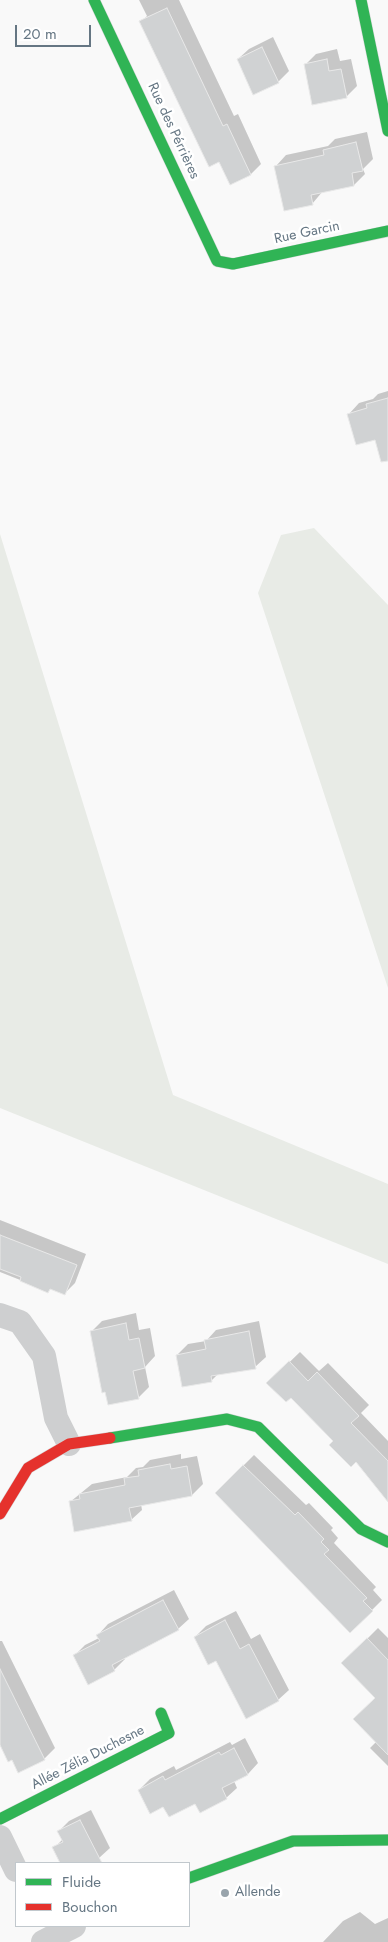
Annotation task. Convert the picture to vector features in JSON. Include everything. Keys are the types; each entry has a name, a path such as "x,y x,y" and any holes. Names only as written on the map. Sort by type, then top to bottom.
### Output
{"street":[{"name":"Rue des Pérrières","path":"94,0 217,261 233,264"},
{"path":"361,0 388,131"},
{"name":"Rue Garcin","path":"233,264 388,231"},
{"path":"0,1315 20,1322 44,1356 56,1418 69,1444"},
{"path":"0,1514 28,1468 69,1444 227,1419 258,1427 360,1529 388,1542"},
{"name":"Allée Zélia Duchesne","path":"0,1820 170,1733 161,1713"},
{"path":"0,1837 15,1868"},
{"path":"190,1878 293,1841 388,1840"},
{"path":"45,1935 71,1927"}],"shaded area":[{"path":"314,528 388,605 388,988 258,593 281,535"},
{"path":"0,534 173,1095 388,1184 388,1264 0,1108"}],"building":[{"path":"167,8 223,126 227,124 251,175 230,185 219,162 209,167 139,21"},
{"path":"262,47 279,83 253,95 237,59"},
{"path":"327,59 329,71 341,69 347,98 312,105 304,64"},
{"path":"356,142 363,171 352,173 354,186 311,195 313,205 284,211 274,166 324,155 323,150"},
{"path":"388,398 388,461 381,462 375,440 356,445 347,414 367,408 366,404"},
{"path":"0,1235 77,1265 65,1295 50,1289 48,1293 20,1281 21,1277 0,1269"},
{"path":"126,1323 129,1340 139,1338 145,1368 133,1371 139,1399 108,1405 105,1392 102,1393 90,1331"},
{"path":"249,1331 256,1369 211,1376 212,1382 182,1387 176,1355 206,1349 204,1340"},
{"path":"289,1361 308,1381 317,1372 359,1416 351,1423 388,1461 388,1502 356,1462 351,1467 329,1445 333,1441 291,1398 286,1402 266,1383"},
{"path":"170,1464 171,1469 187,1466 192,1496 129,1508 132,1521 74,1532 69,1501 80,1499 79,1494 125,1485 124,1478 139,1476 138,1470"},
{"path":"243,1465 295,1515 298,1512 324,1539 321,1542 329,1550 324,1554 367,1598 363,1601 373,1611 350,1633 215,1493"},
{"path":"163,1600 179,1630 112,1665 115,1671 88,1685 73,1655 100,1641 96,1635"},
{"path":"225,1620 240,1649 249,1644 279,1701 246,1719 216,1661 208,1665 194,1637"},
{"path":"367,1638 388,1660 388,1755 353,1719 375,1698 341,1663"},
{"path":"0,1669 45,1760 18,1773 12,1760 8,1762 0,1745"},
{"path":"234,1748 248,1775 222,1788 227,1799 200,1813 195,1804 169,1817 163,1807 150,1814 138,1790 163,1776 165,1780 219,1752 221,1755"},
{"path":"80,1820 101,1862 60,1862 52,1847 63,1842 57,1831"}],"traffic: fast":[{"path":"94,0 217,261 233,264 388,231"},
{"path":"361,0 388,131"},
{"path":"110,1438 227,1419 258,1427 361,1529 388,1542"},
{"path":"0,1819 169,1733 161,1713"},
{"path":"190,1878 293,1841 388,1840"}],"traffic: jam":[{"path":"0,1514 28,1468 69,1444 110,1438"}],"place":[{"name":"Allende","path":"225,1893"}]}
